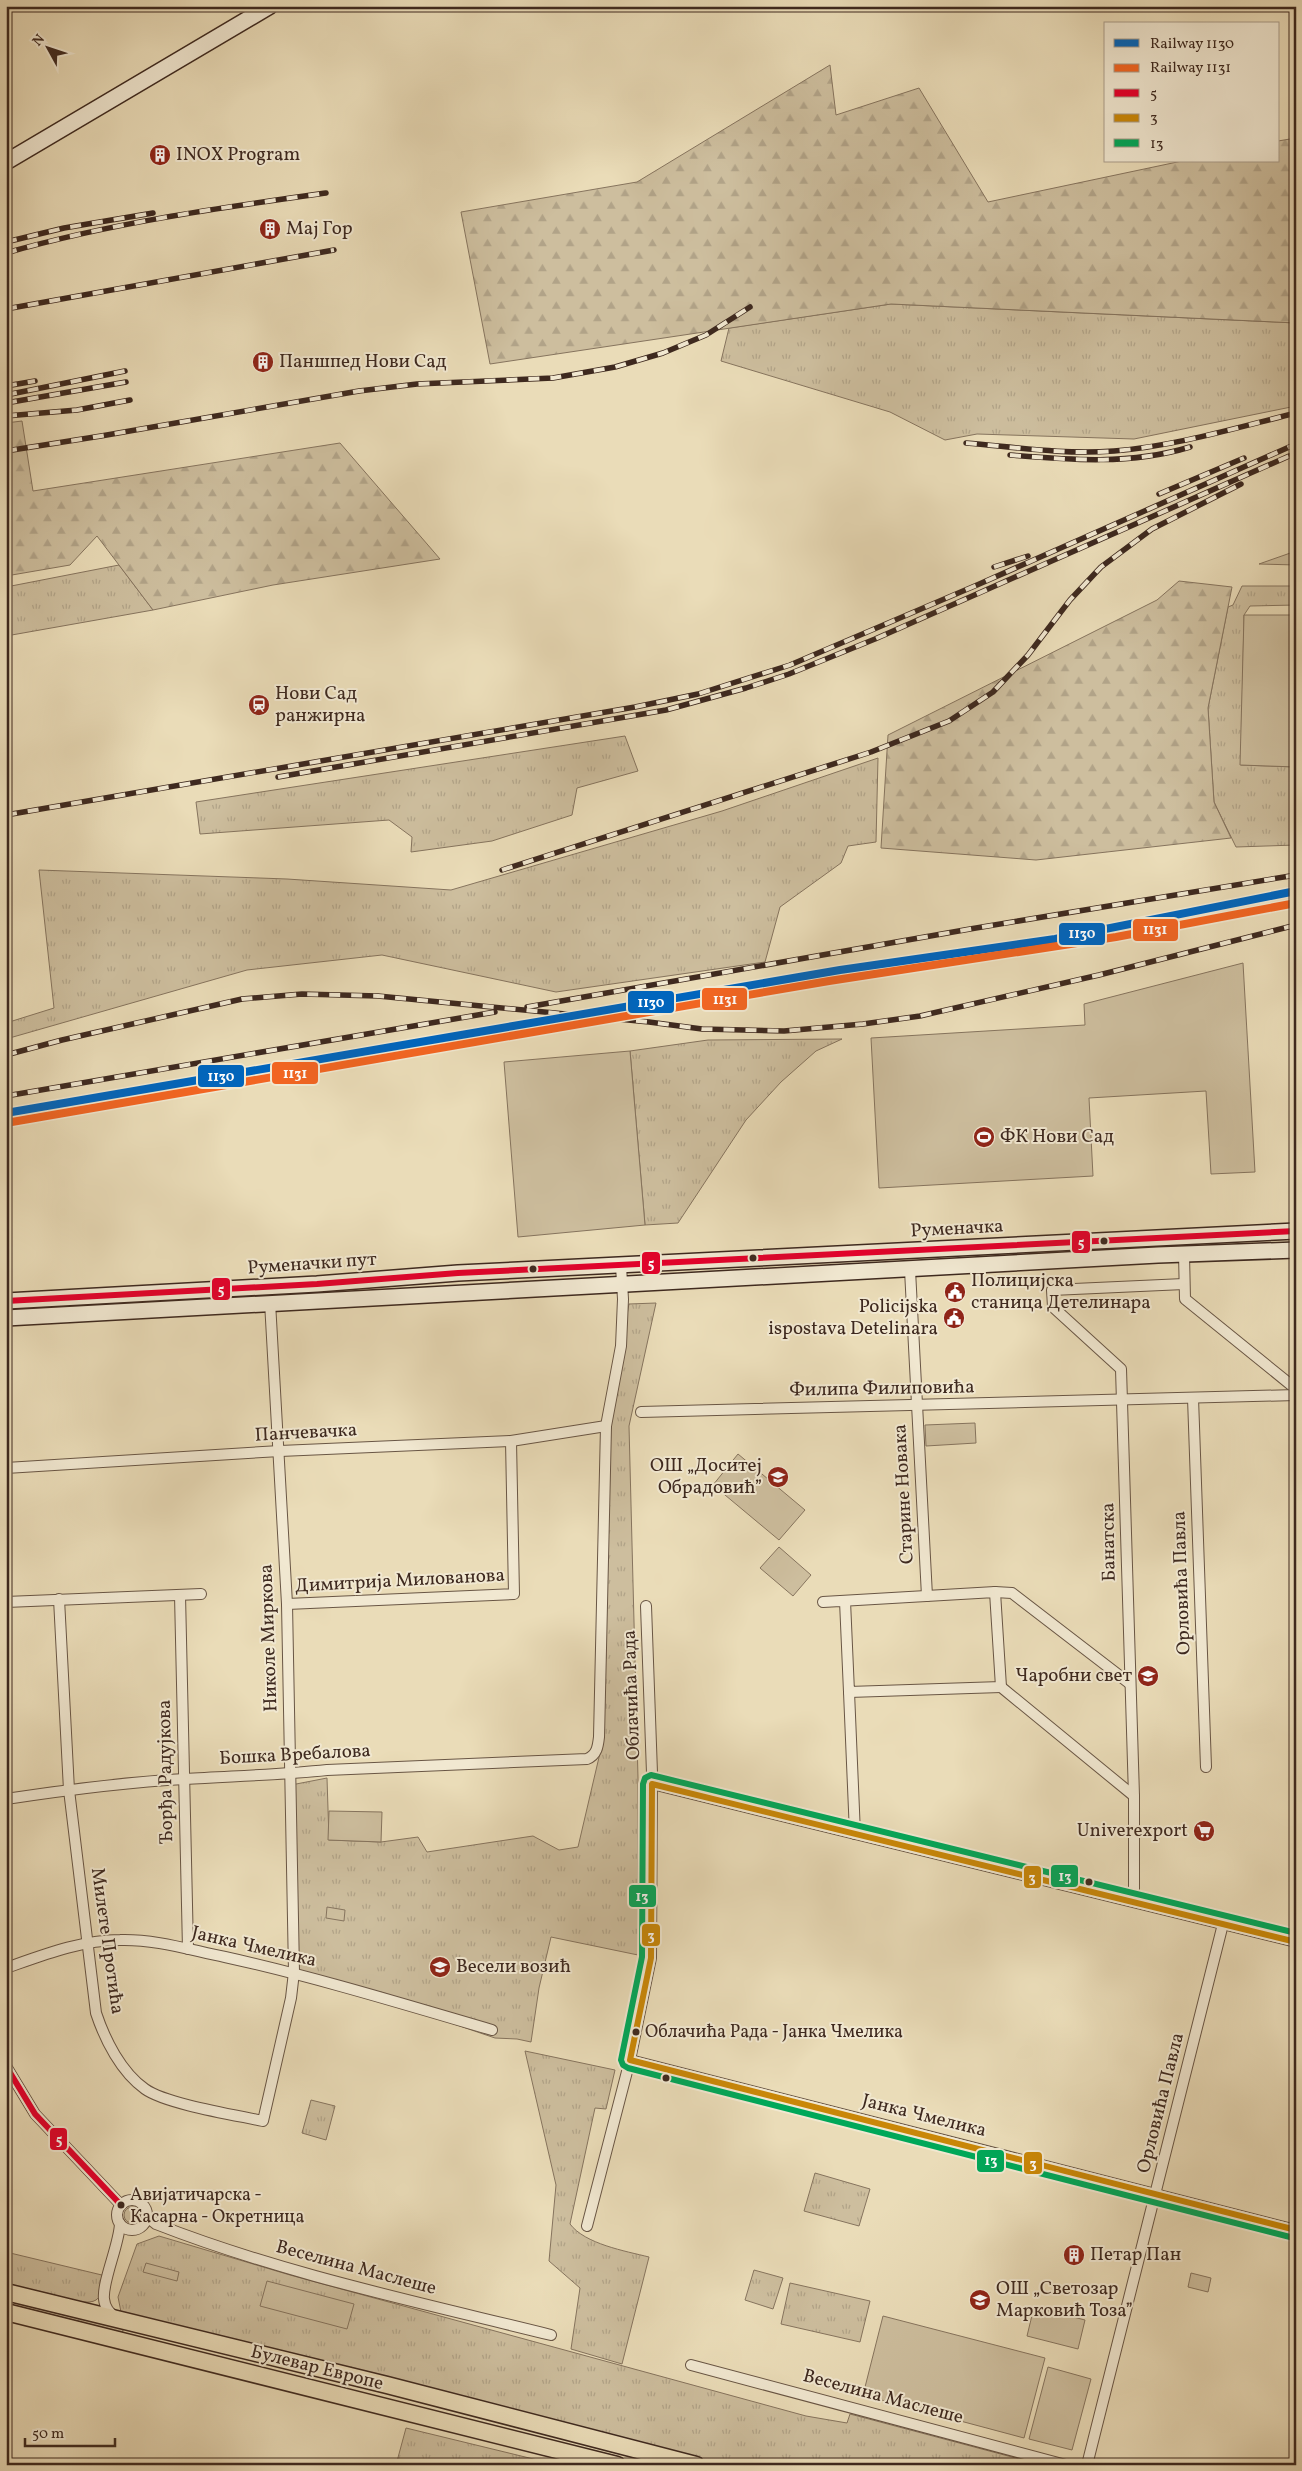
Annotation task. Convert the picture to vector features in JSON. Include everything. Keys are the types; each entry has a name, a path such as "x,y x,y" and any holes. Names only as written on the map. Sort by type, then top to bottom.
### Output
{"main road":[{"path":"6,162 270,6"},
{"name":"Руменачка","path":"621,1266 1296,1231"},
{"name":"Руменачка","path":"623,1286 777,1275 1296,1250"},
{"name":"Руменачки пут","path":"6,1301 621,1266"},
{"name":"Руменачки пут","path":"6,1318 270,1302 623,1286"},
{"name":"Булевар Европе","path":"6,2292 387,2385 696,2465"},
{"name":"Булевар Европе","path":"6,2312 617,2465"}],"street":[{"path":"1184,1254 1185,1299 1296,1390"},
{"name":"Облачића Рада","path":"587,1759 596,1751 599,1737 606,1426 621,1346 623,1286 621,1266"},
{"name":"Старине Новака","path":"910,1270 926,1596"},
{"path":"1123,1401 1121,1369 1053,1307 1052,1290 1184,1284"},
{"name":"Николе Миркова","path":"270,1302 280,1451 286,1604 294,1972"},
{"name":"Филипа Филиповића","path":"641,1412 1296,1396"},
{"name":"Орловића Павла","path":"1193,1398 1206,1767"},
{"name":"Банатска","path":"1123,1401 1129,1684 1134,1796 1134,1901"},
{"name":"Панчевачка","path":"6,1468 280,1451 511,1441 606,1426"},
{"name":"Димитрија Милованова","path":"286,1604 514,1594 511,1441"},
{"path":"823,1602 995,1592 1012,1593 1129,1684"},
{"path":"995,1592 1001,1687"},
{"path":"6,1602 201,1594"},
{"name":"Ђорђа Радујкова","path":"180,1595 188,1949"},
{"name":"Милете Протића","path":"59,1599 69,1790 96,2013 103,2033 133,2080 147,2091 166,2098 263,2121 289,2007 294,1972"},
{"path":"845,1601 855,1834"},
{"name":"Облачића Рада","path":"587,2226 630,2060 651,1958 652,1784 646,1606"},
{"path":"849,1692 1001,1687 1134,1796"},
{"name":"Бошка Вребалова","path":"6,1799 69,1790 184,1779 291,1774 327,1770 587,1759"},
{"path":"652,1784 1296,1942"},
{"name":"Орловића Павла","path":"1087,2465 1223,1924"},
{"name":"Јанка Чмелика","path":"6,1968 53,1951 88,1943 143,1940 294,1972 492,2030"},
{"name":"Јанка Чмелика","path":"630,2060 1296,2230"},
{"path":"6,2066 35,2114 121,2205"},
{"path":"86,2312 95,2307 103,2298 122,2230 117,2213 121,2205 126,2202 136,2201 144,2207 145,2219 137,2229 122,2230"},
{"name":"Веселина Маслеше","path":"145,2219 204,2242 268,2263 434,2307 551,2335"},
{"path":"103,2298 107,2310 119,2320"},
{"name":"Веселина Маслеше","path":"691,2365 1066,2465"}],"green space":[{"path":"830,65 836,115 919,88 988,202 1177,162 1280,162 1280,141 1296,138 1296,323 891,304 490,364 461,212 637,182"},
{"path":"891,304 1296,323 1296,406 1134,439 977,434 945,440 890,412 721,361 729,328"},
{"path":"22,421 33,491 340,443 440,559 273,585 153,610 97,536 70,565 6,576 6,423"},
{"path":"1296,551 1296,565 1259,564"},
{"path":"119,565 153,610 6,636 6,587"},
{"path":"1179,581 1232,587 1208,708 1214,802 1231,838 1036,860 881,848 888,735 1157,600"},
{"path":"1242,586 1296,586 1296,605 1250,606 1244,615 1241,765 1296,767 1296,845 1236,847 1214,802 1208,708 1228,607 1233,605"},
{"path":"1244,615 1296,615 1296,767 1240,765"},
{"path":"625,736 638,771 577,788 572,815 492,841 411,852 412,837 389,820 200,834 196,802"},
{"path":"878,758 876,842 848,846 841,863 780,907 765,962 556,992 382,955 247,970 6,1039 6,1023 54,1008 39,870 287,879 451,890 722,811"},
{"name":"ФК Нови Сад","path":"1243,963 1255,1172 1211,1174 1206,1091 1089,1098 1093,1176 879,1188 871,1038 1085,1025 1084,1004"},
{"path":"842,1039 816,1051 781,1082 746,1120 678,1223 645,1225 630,1051 708,1040"},
{"path":"630,1051 645,1225 518,1237 504,1062"},
{"path":"656,1303 629,1426 638,1778 638,1955 551,1937 539,1988 531,2042 495,2038 360,1992 294,1972 291,1785 327,1778 329,1840 381,1842 418,1837 427,1852 533,1836 559,1850 578,1847 600,1753 606,1426 629,1304"},
{"path":"975,1423 976,1443 926,1446 925,1425"},
{"path":"738,1454 805,1510 779,1540 713,1485"},
{"path":"779,1547 811,1575 793,1596 760,1568"},
{"path":"329,1811 382,1812 381,1842 328,1840"},
{"path":"327,1907 345,1910 344,1921 326,1918"},
{"path":"525,2051 615,2070 606,2109 595,2108 570,2224 585,2237 595,2242 649,2257 622,2364 571,2349 580,2288 549,2261 556,2185"},
{"path":"311,2100 335,2106 326,2140 302,2133"},
{"path":"815,2173 870,2189 859,2226 804,2211"},
{"path":"132,2207 140,2215 132,2223 124,2215"},
{"path":"159,2236 290,2275 806,2416 847,2423 850,2414 1042,2465 717,2465 279,2355 121,2312 118,2297 137,2244"},
{"path":"6,2252 106,2276 102,2292 96,2300 79,2302 6,2283"},
{"path":"146,2263 179,2272 177,2281 143,2272"},
{"path":"754,2270 783,2278 773,2309 745,2300"},
{"path":"1191,2273 1211,2278 1208,2292 1188,2287"},
{"path":"267,2281 354,2304 347,2329 260,2306"},
{"path":"790,2283 870,2301 860,2342 781,2324"},
{"path":"6,2297 124,2327 122,2334 6,2306"},
{"path":"1034,2307 1085,2320 1078,2349 1027,2336"},
{"path":"883,2316 1045,2358 1024,2438 863,2395"},
{"path":"1048,2367 1091,2379 1072,2450 1029,2439"},
{"path":"406,2428 558,2465 396,2465"}],"railway":[{"path":"6,253 45,242 125,225 326,193"},
{"path":"6,242 64,228 153,213"},
{"path":"6,309 334,250"},
{"path":"6,451 359,391 417,384 553,378 615,367 663,353 706,335 750,307"},
{"path":"6,395 125,371"},
{"path":"6,386 35,381"},
{"path":"6,403 126,382"},
{"path":"6,416 77,410 130,400"},
{"path":"966,443 1077,452 1137,449 1183,441 1296,413"},
{"path":"6,815 635,707 698,694 790,665 977,585 1296,444"},
{"path":"1010,455 1100,460 1123,459 1168,453 1190,447"},
{"path":"278,777 666,710 746,688 789,674 875,639 1296,453"},
{"path":"1159,494 1244,458"},
{"path":"502,870 871,752 949,721 993,692 1028,655 1070,600 1101,567 1152,529 1241,484"},
{"path":"994,567 1028,556"},
{"path":"527,1007 970,929 1296,875"},
{"path":"6,1055 62,1040 242,999 302,994 378,996 649,1022 702,1029 784,1031 863,1024 920,1016 1099,975 1296,925"},
{"path":"1055,939 1116,937"},
{"path":"829,981 902,962"},
{"path":"6,1096 495,1012"}],"rail line":[{"name":"1130","path":"6,1113 840,970 1055,939 1296,891"},
{"name":"1131","path":"6,1123 829,981 1116,937 1296,903"}],"transit line":[{"name":"5","path":"6,1301 317,1284 458,1273 1296,1231"},
{"name":"13","path":"1294,2238 628,2068 623,2065 621,2060 642,1957 643,1784 645,1778 651,1775 1296,1933"},
{"name":"3","path":"1296,1942 652,1784 651,1958 630,2060 1296,2230"},
{"name":"5","path":"6,2066 35,2114 121,2205"}],"place":[{"name":"INOX Program","path":"160,155"},
{"name":"Мај Гор","path":"270,229"},
{"name":"Паншпед Нови Сад","path":"263,362"},
{"name":"Нови Сад ранжирна","path":"259,705"},
{"name":"ФК Нови Сад","path":"984,1137"},
{"name":"Полицијска станица Детелинара","path":"955,1292"},
{"name":"Policijska ispostava Detelinara","path":"954,1318"},
{"name":"ОШ „Доситеј Обрадовић”","path":"778,1477"},
{"name":"Чаробни свет","path":"1148,1676"},
{"name":"Univerexport","path":"1204,1831"},
{"name":"Весели возић","path":"440,1967"},
{"name":"Облачића Рада - Јанка Чмелика","path":"636,2032"},
{"name":"Авијатичарска - Касарна - Окретница","path":"121,2205"},
{"name":"Петар Пан","path":"1074,2255"},
{"name":"ОШ „Светозар Марковић Тоза”","path":"980,2300"}]}
